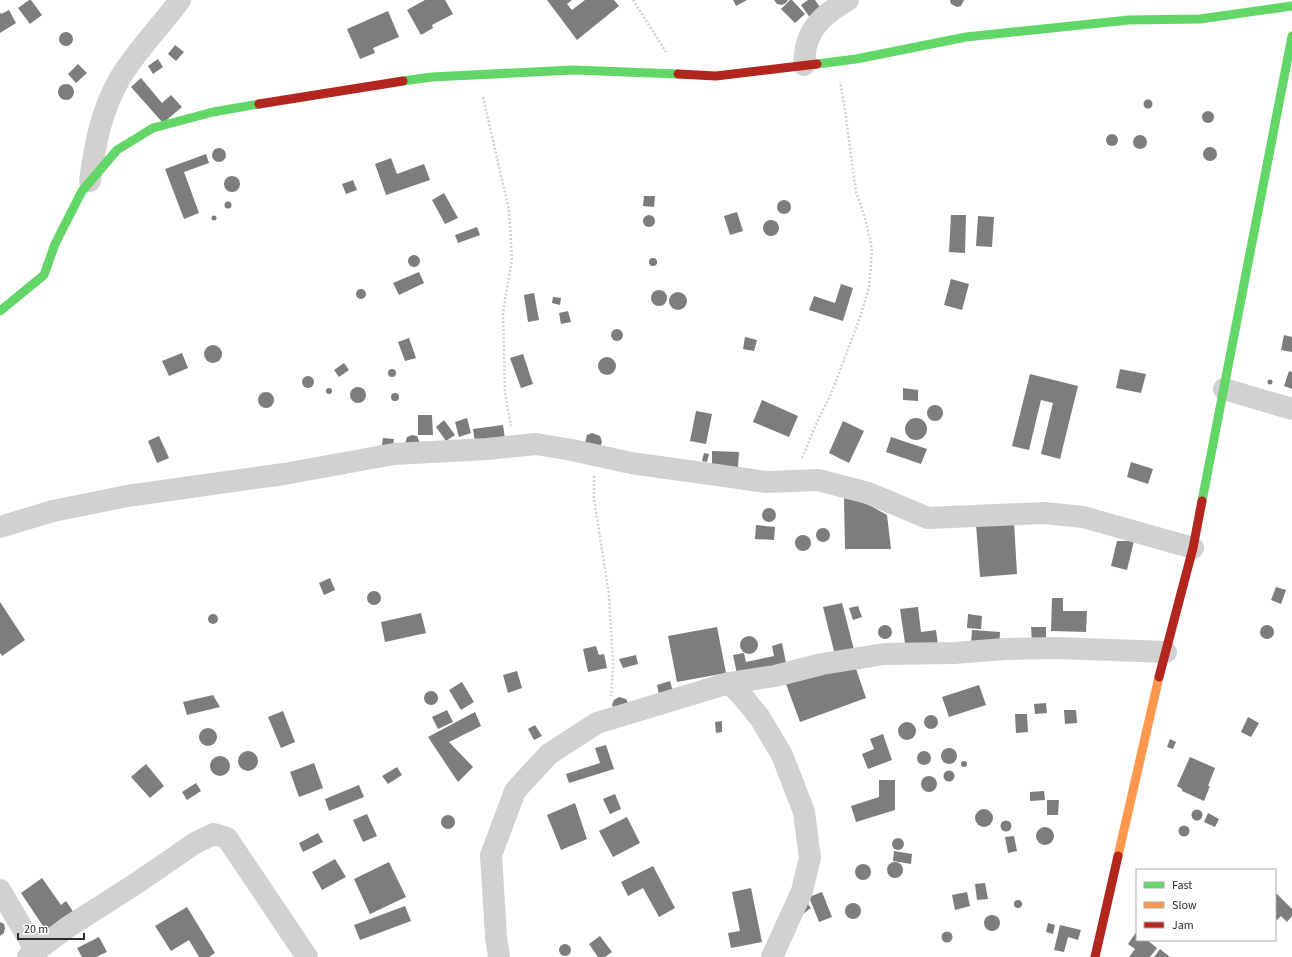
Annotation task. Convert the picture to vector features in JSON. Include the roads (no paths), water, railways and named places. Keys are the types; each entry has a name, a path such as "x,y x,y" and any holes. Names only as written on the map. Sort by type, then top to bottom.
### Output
{"street":[{"path":"90,181 94,148 99,125 111,96 121,78 180,0"},
{"path":"804,65 807,42 817,24 830,11 848,0"},
{"path":"0,311 16,300 44,275 55,244 82,191 117,150 154,128 213,112 303,96 432,77 573,70 716,76 856,59 966,37 1129,20 1200,19 1292,6"},
{"path":"1095,957 1155,695 1193,548 1292,36"},
{"path":"1224,389 1292,409"},
{"path":"0,527 53,511 127,496 284,474 394,454 536,444 631,463 767,482 818,480 868,493 928,518 1044,513 1084,517 1193,548"},
{"path":"499,957 496,936 491,856 515,791 549,754 596,724 610,718 661,705 729,683 776,676 822,664 884,654 954,653 1005,649 1056,648 1166,652"},
{"path":"729,683 760,718 782,755 804,812 810,858 802,891 772,957"},
{"path":"0,890 32,954 68,927 137,883 195,843 214,834 227,838 307,957"}]}
